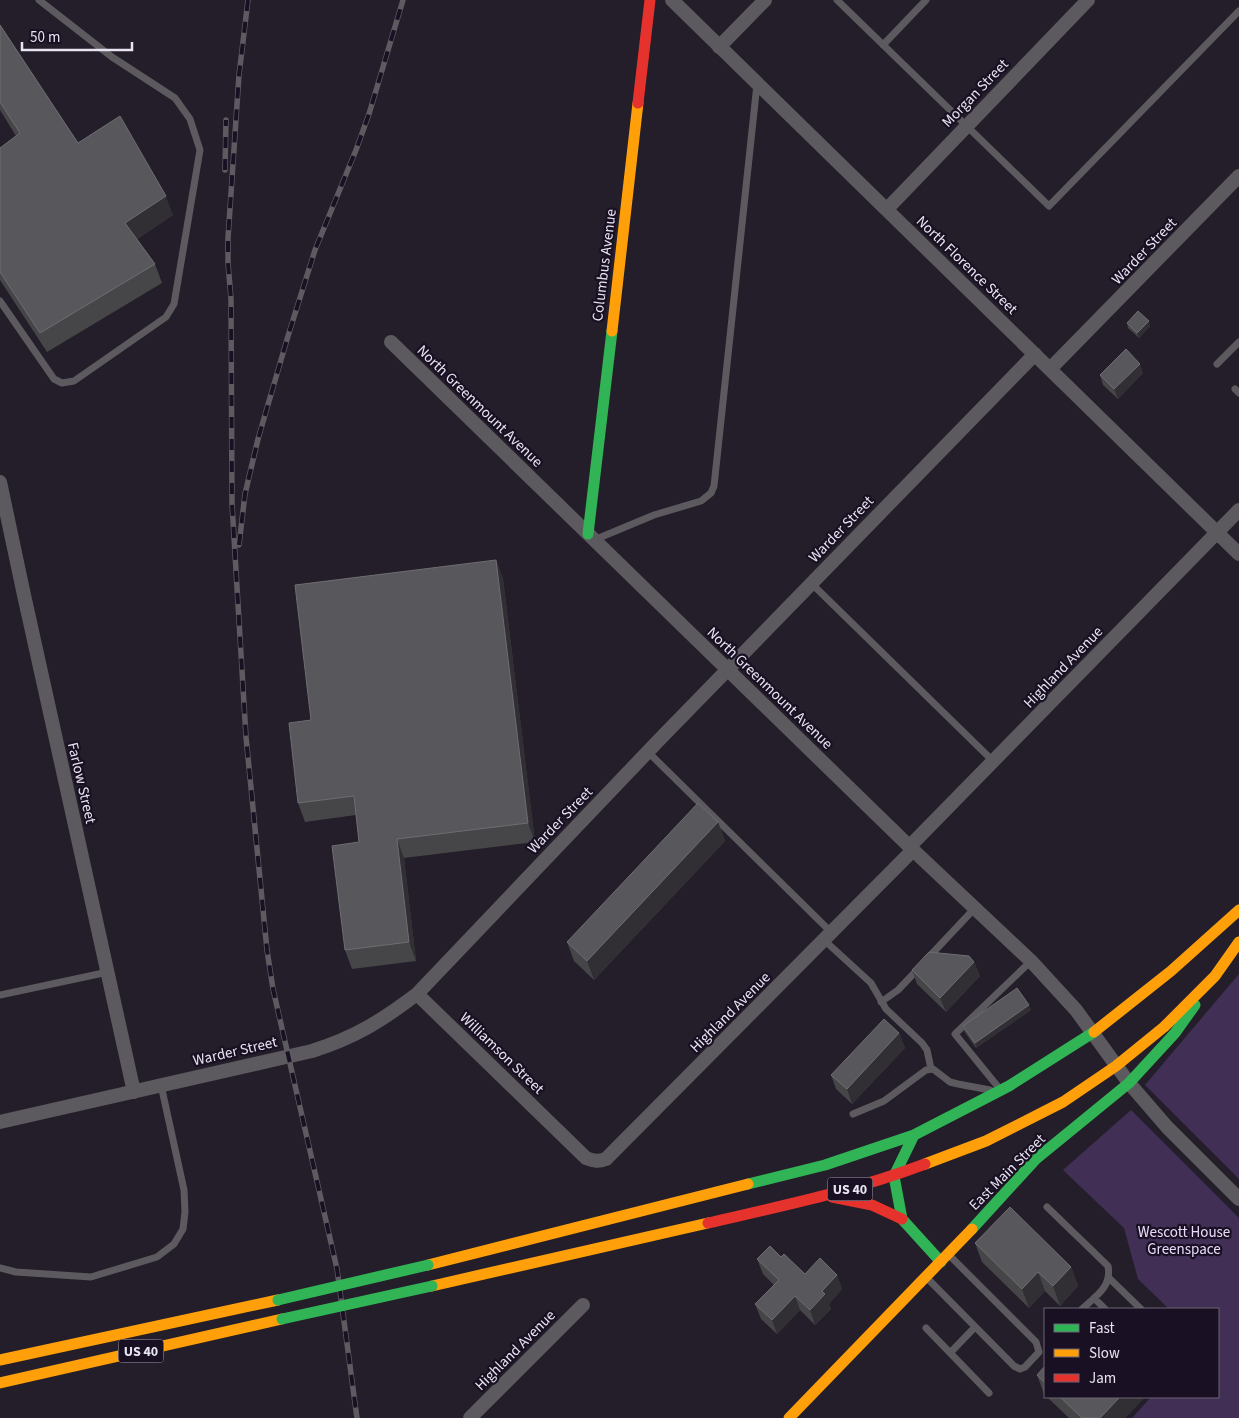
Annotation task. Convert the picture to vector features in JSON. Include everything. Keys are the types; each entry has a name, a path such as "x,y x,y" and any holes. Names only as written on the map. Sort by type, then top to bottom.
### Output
{"main road":[{"name":"Columbus Avenue","path":"591,537 650,0"},
{"name":"US 40","path":"0,1360 278,1300 428,1265 825,1165 914,1135 999,1091 1093,1032 1171,971 1239,910"},
{"name":"East Main Street","path":"789,1418 926,1277 1036,1159 1129,1083 1175,1033 1239,942"},
{"name":"US 40","path":"0,1383 827,1196 894,1176 986,1141 1063,1102 1116,1066 1164,1026 1215,976"},
{"path":"902,1219 894,1176 914,1135"},
{"path":"827,1196 872,1205 902,1219 944,1258"}],"street":[{"name":"North Florence Street","path":"672,0 1239,554"},
{"path":"720,46 765,0"},
{"name":"Morgan Street","path":"886,209 1088,0"},
{"name":"Warder Street","path":"1050,369 1239,176"},
{"name":"North Greenmount Avenue","path":"391,342 1031,962 1076,1010 1129,1083 1167,1127 1239,1199"},
{"name":"Warder Street","path":"0,1122 312,1051 364,1031 393,1012 417,994 727,669 1035,354"},
{"name":"Farlow Street","path":"0,482 134,1092"},
{"name":"Highland Avenue","path":"564,1136 586,1158 594,1162 606,1159 828,936 993,761 1239,510"},
{"name":"Williamson Street","path":"417,994 564,1136"},
{"name":"Highland Avenue","path":"470,1418 584,1305"}],"lane":[{"path":"0,301 54,379 62,383 74,381 166,317 174,304 200,150 190,119 175,98 112,57 39,0"},
{"path":"837,0 1049,206 1239,10"},
{"path":"883,45 926,0"},
{"path":"591,537 701,501 711,493 714,486 757,83"},
{"path":"1217,364 1239,342"},
{"path":"811,583 993,761"},
{"path":"648,752 828,936 871,983 886,1009 927,1050 931,1069"},
{"path":"881,1002 898,990 975,908"},
{"path":"999,1091 955,1034 1031,962"},
{"path":"0,996 108,972"},
{"path":"853,1114 884,1101 926,1070 931,1069 958,1084 999,1091"},
{"path":"0,1268 16,1272 91,1277 157,1257 174,1244 183,1229 185,1212 184,1190 161,1085"},
{"path":"1047,1207 1108,1266 1109,1278 1107,1285 1083,1308"},
{"path":"944,1258 1036,1342 1039,1352"},
{"path":"926,1277 1014,1366 1020,1369 1025,1367 1044,1347"},
{"path":"1109,1278 1140,1308"},
{"path":"1094,1298 1104,1308"},
{"path":"950,1353 975,1326"},
{"path":"926,1328 989,1393"}],"green space":[{"path":"1239,974 1239,1179 1145,1085"},
{"name":"Wescott House Greenspace","path":"1131,1110 1239,1218 1239,1418 1132,1418 1150,1398 1219,1398 1219,1308 1168,1308 1138,1279 1124,1228 1063,1170"}],"building":[{"path":"0,25 78,143 120,116 166,196 125,223 155,264 40,333 0,272 0,148 20,133 0,102"},
{"path":"1138,311 1149,321 1137,333 1127,323"},
{"path":"1126,349 1140,364 1114,389 1100,375"},
{"path":"496,560 528,823 397,839 409,942 345,950 332,846 359,842 354,796 298,803 289,723 311,720 295,585"},
{"path":"698,803 718,822 587,961 567,942"},
{"path":"929,952 969,956 974,962 940,998 912,970"},
{"path":"1017,988 1029,1005 975,1043 963,1026"},
{"path":"884,1019 899,1033 847,1089 831,1075"},
{"path":"1010,1207 1071,1267 1053,1286 1038,1272 1022,1289 975,1243"},
{"path":"770,1246 781,1257 784,1254 805,1274 820,1258 837,1275 822,1291 825,1294 810,1310 795,1296 772,1320 755,1304 779,1280 757,1259"},
{"path":"1044,1367 1044,1382 1037,1375"},
{"path":"1061,1398 1119,1398 1100,1418 1082,1418"}],"railway":[{"path":"248,0 239,75 228,238 231,299 232,504 246,737 267,950 273,989 337,1269 357,1418"},
{"path":"239,545 245,494 258,439 288,336 315,250 369,114 403,0"},
{"path":"225,170 226,120"}],"traffic: fast":[{"path":"588,534 612,331"},
{"path":"972,1229 1036,1159 1129,1083 1175,1033 1195,1005"},
{"path":"748,1184 825,1165 914,1135 1009,1086 1094,1032"},
{"path":"914,1135 894,1176 902,1219 941,1262"},
{"path":"278,1300 428,1265"},
{"path":"282,1319 432,1286"}],"traffic: slow":[{"path":"612,331 638,103"},
{"path":"1094,1032 1171,971 1239,910"},
{"path":"925,1164 986,1141 1063,1102 1116,1066 1164,1027 1215,976 1239,942"},
{"path":"428,1265 748,1184"},
{"path":"432,1286 708,1223"},
{"path":"789,1418 972,1229"},
{"path":"0,1360 278,1300"},
{"path":"0,1383 282,1319"}],"traffic: jam":[{"path":"638,103 650,0"},
{"path":"708,1223 844,1190 925,1164"},
{"path":"832,1197 872,1205 902,1219"}]}
